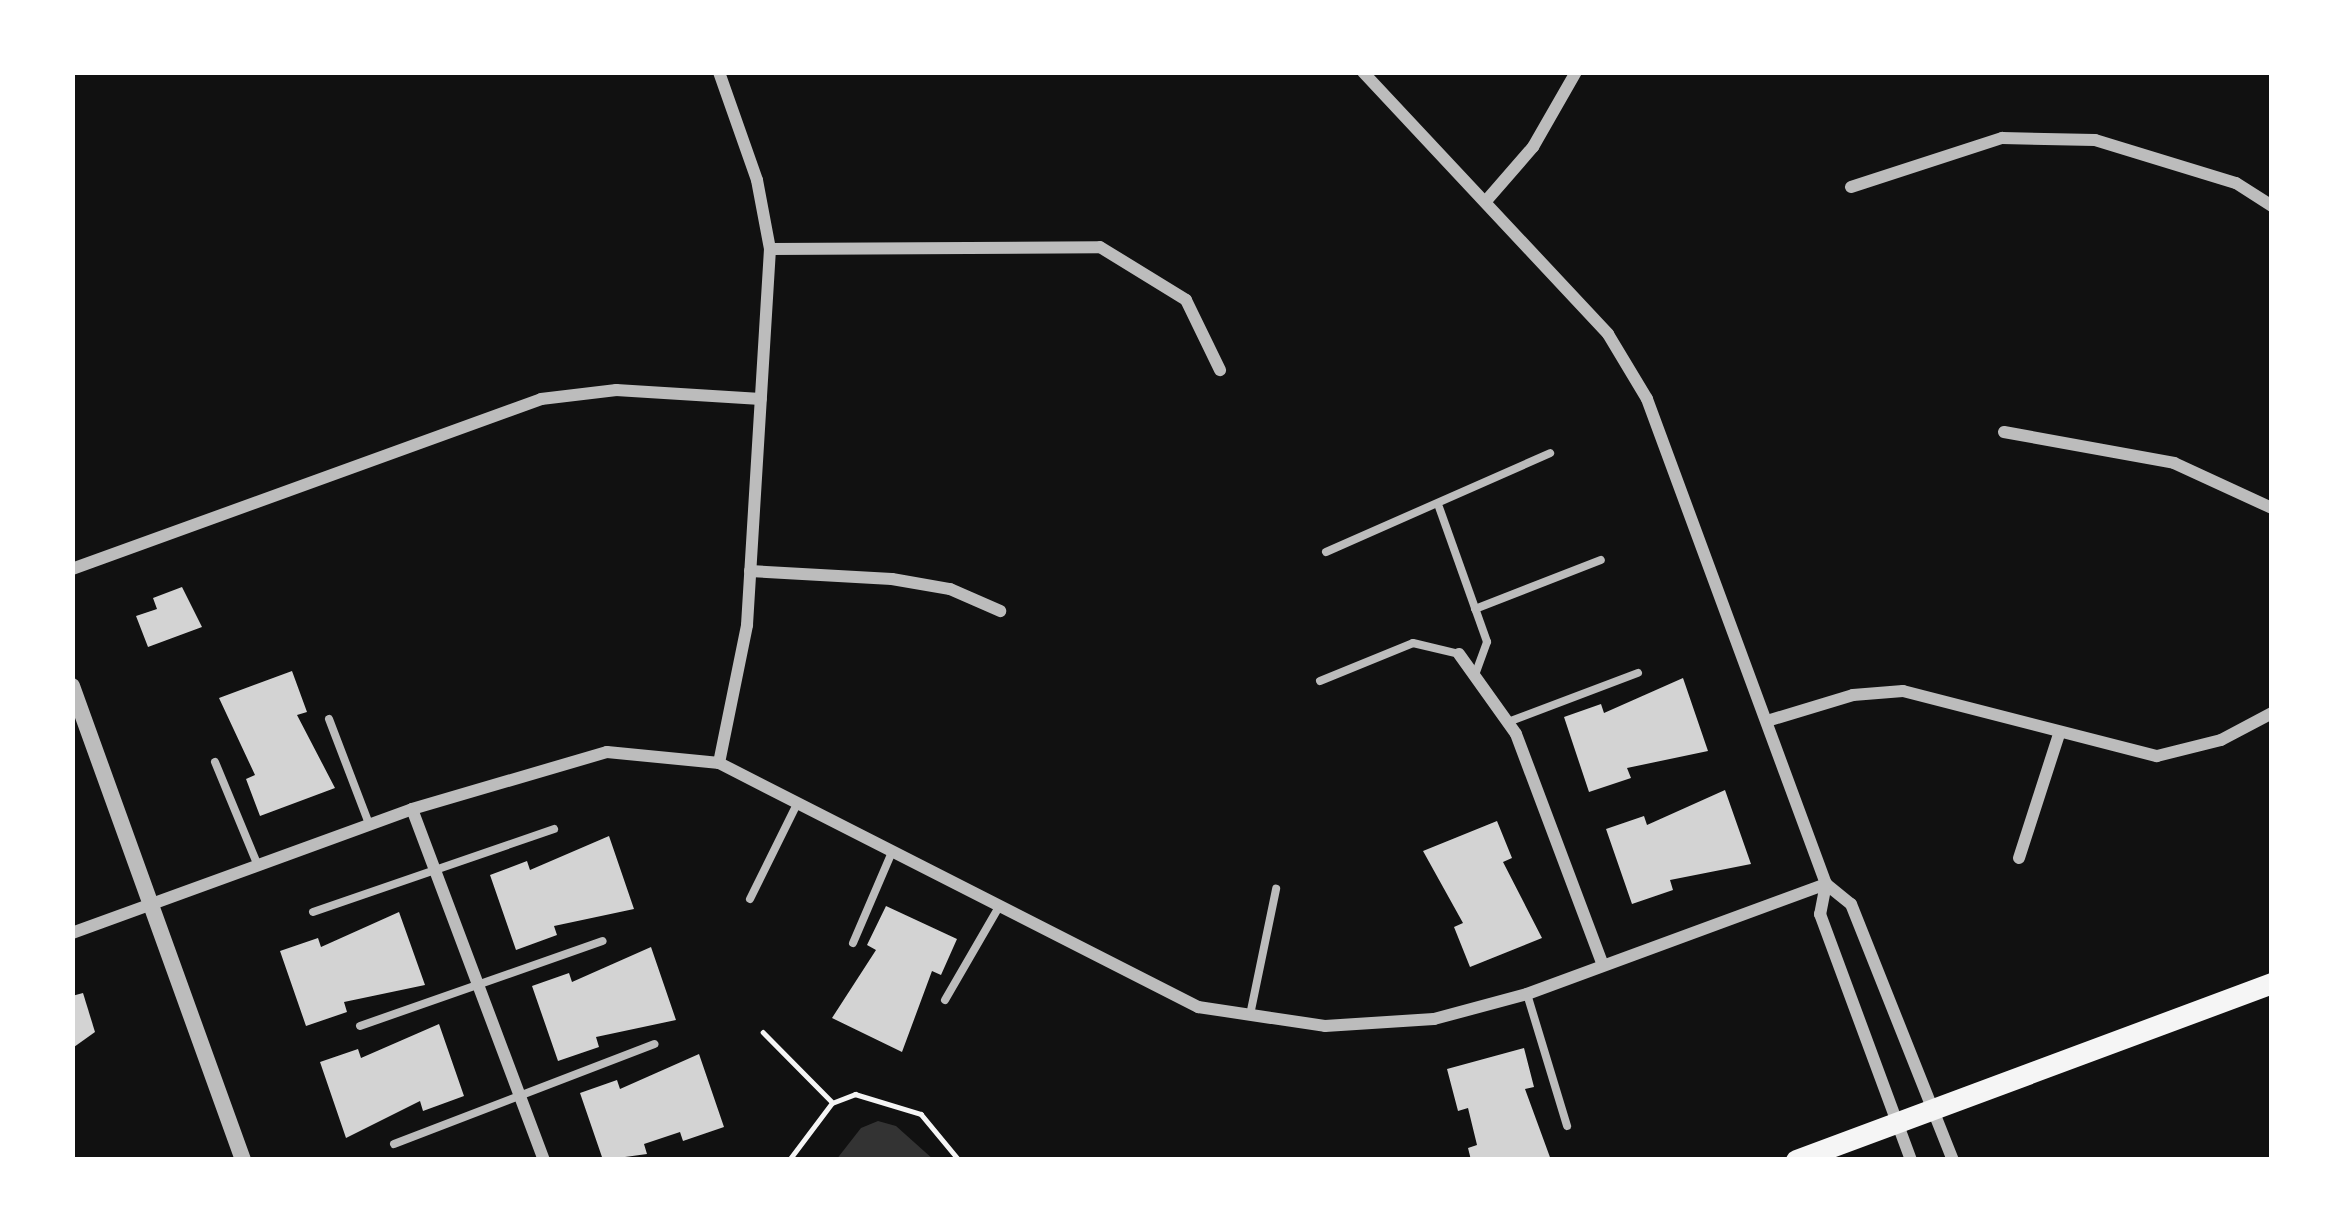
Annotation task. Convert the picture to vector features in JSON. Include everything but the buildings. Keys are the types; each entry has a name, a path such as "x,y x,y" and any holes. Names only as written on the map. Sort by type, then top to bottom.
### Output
{"main road":[{"path":"1796,1160 2272,983"}],"street":[{"path":"718,763 743,658 770,249 757,180 719,72"},
{"path":"1363,72 1486,201 1628,362 1826,884 1820,914 1911,1160"},
{"path":"1486,201 1533,147 1576,72"},
{"path":"1851,187 2002,138 2095,140 2236,182 2272,206"},
{"path":"770,249 1100,247 1186,300 1220,370"},
{"path":"72,568 541,399 616,390 761,399"},
{"path":"2004,432 2174,464 2272,508"},
{"path":"750,571 892,579 950,589 1000,610"},
{"path":"1459,654 1508,722 1603,965"},
{"path":"72,686 243,1160"},
{"path":"1768,721 1853,695 1903,691 1954,699 2059,734 2157,756 2221,740 2272,713"},
{"path":"2019,858 2059,734"},
{"path":"72,933 412,809 607,752 718,763 1198,1007 1325,1026 1434,1019 1527,994 1826,884"},
{"path":"412,809 544,1160"},
{"path":"1826,884 1851,904 1953,1160"}],"lane":[{"path":"1326,552 1439,507 1445,494 1550,453"},
{"path":"1439,507 1487,642 1475,674"},
{"path":"1475,609 1601,560"},
{"path":"1320,681 1413,644 1459,654"},
{"path":"1508,722 1638,673"},
{"path":"329,719 369,825"},
{"path":"215,762 258,866"},
{"path":"750,899 798,803"},
{"path":"313,912 554,829"},
{"path":"854,943 892,852"},
{"path":"1250,1015 1276,889"},
{"path":"945,1000 1000,908"},
{"path":"360,1026 603,941"},
{"path":"1527,994 1567,1126"},
{"path":"394,1144 654,1045"}],"path":[{"path":"763,1032 832,1102"},
{"path":"789,1160 832,1102 855,1094 921,1114 959,1160"}],"shaded area":[{"path":"878,1121 896,1126 934,1160 836,1160 861,1128"}]}
